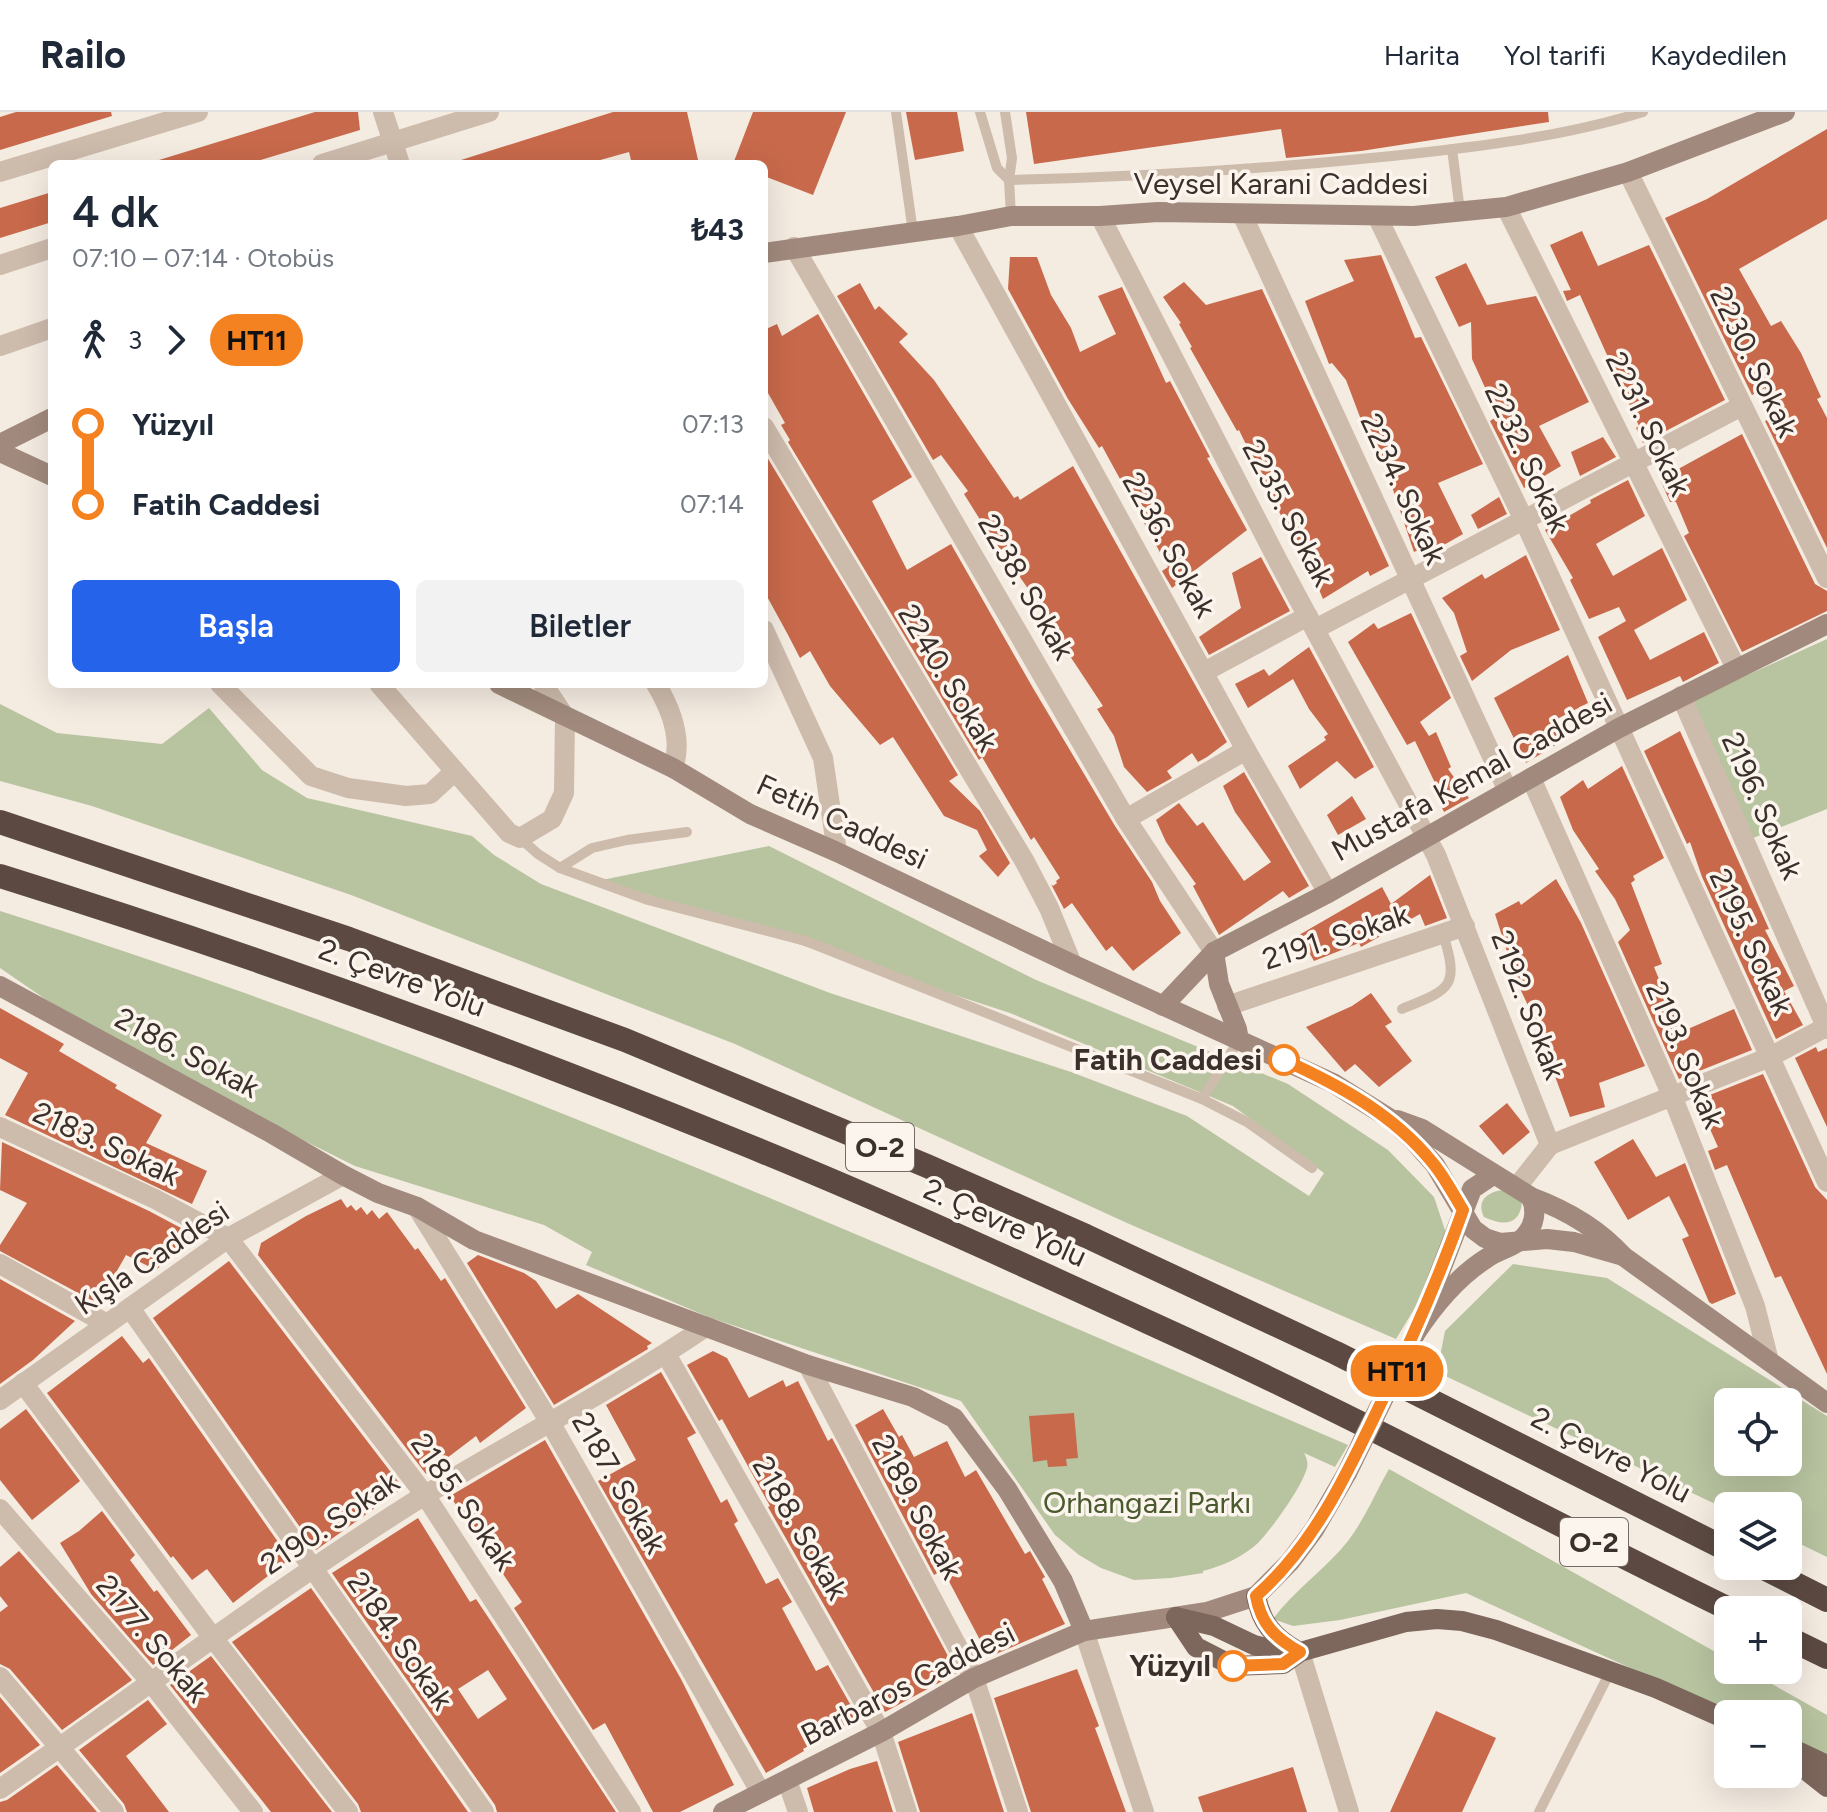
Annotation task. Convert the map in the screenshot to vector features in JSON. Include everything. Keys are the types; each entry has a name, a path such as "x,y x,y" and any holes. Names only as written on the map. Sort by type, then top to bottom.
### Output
{"highway":[{"name":"2. Çevre Yolu","path":"0,822 349,939 611,1035 927,1166 1086,1236 1373,1371 1714,1543"},
{"name":"2. Çevre Yolu","path":"0,876 339,988 741,1143 1188,1340 1714,1601"},
{"path":"1788,1580 1827,1600"},
{"path":"1802,1645 1827,1657"}],"main road":[{"name":"Veysel Karani Caddesi","path":"768,252 1011,216 1100,216 1158,212 1414,216 1506,207 1628,172 1785,112"},
{"path":"1,442 48,420"},
{"path":"1,442 48,473"},
{"name":"Mustafa Kemal Caddesi","path":"1163,1006 1214,952 1328,893 1619,728 1827,624"},
{"name":"Fetih Caddesi","path":"507,688 673,768 750,814 1333,1083 1389,1118"},
{"path":"1214,952 1219,984 1239,1040"},
{"name":"2186. Sokak","path":"0,986 343,1175 378,1193 417,1207 474,1240 808,1365 913,1397 954,1418 1023,1515 1063,1581 1084,1631"},
{"path":"1389,1118 1422,1129 1524,1193 1583,1221 1623,1256 1827,1403"},
{"path":"1389,1118 1435,1165 1473,1229 1485,1238 1500,1243 1547,1239 1574,1242 1623,1256"},
{"path":"1415,1334 1472,1189 1493,1175"},
{"path":"1415,1334 1432,1308 1462,1277 1526,1235 1535,1215 1524,1193"},
{"name":"Barbaros Caddesi","path":"723,1812 881,1732 974,1678 1084,1631 1207,1612 1256,1596 1290,1562 1314,1530 1347,1473 1415,1334"},
{"path":"1256,1596 1259,1614 1267,1627 1280,1641 1300,1652"},
{"path":"1176,1617 1196,1647 1233,1666 1283,1664 1300,1652"},
{"path":"1176,1617 1214,1626 1254,1645 1300,1652 1406,1622 1437,1619 1462,1621 1496,1630 1656,1688 1714,1714"},
{"path":"1802,1753 1827,1765"},
{"path":"1802,1767 1827,1787"}],"street":[{"path":"0,172 198,112"},
{"path":"383,112 399,160"},
{"path":"335,160 489,112"},
{"name":"2230. Sokak","path":"1628,172 1827,578"},
{"name":"2231. Sokak","path":"1506,207 1736,668"},
{"name":"2234. Sokak","path":"1242,214 1508,791"},
{"name":"2235. Sokak","path":"1100,216 1426,837"},
{"name":"2232. Sokak","path":"1377,216 1524,520 1619,728"},
{"name":"2236. Sokak","path":"958,226 1328,893"},
{"name":"2238. Sokak","path":"794,247 1126,819 1214,952"},
{"path":"0,265 48,249"},
{"path":"0,346 48,329"},
{"path":"1204,672 1411,577 1742,406"},
{"name":"2240. Sokak","path":"768,434 1025,862 1049,908 1072,964"},
{"path":"768,639 823,758 837,852"},
{"path":"224,688 311,776 348,788 406,796 430,794 454,772"},
{"path":"382,688 509,833 520,838 552,819 564,793 565,717 546,688"},
{"path":"658,688 676,733 678,753 673,768"},
{"name":"2196. Sokak","path":"1681,696 1826,1028"},
{"name":"2195. Sokak","path":"1619,728 1827,1182"},
{"path":"1126,819 1246,750"},
{"name":"2193. Sokak","path":"1531,778 1673,1098 1755,1306 1769,1361"},
{"name":"2192. Sokak","path":"1426,837 1465,926 1550,1145"},
{"name":"2191. Sokak","path":"1227,1006 1465,926"},
{"path":"1524,1193 1550,1145 1770,1057 1826,1028"},
{"name":"2183. Sokak","path":"0,1127 155,1199 228,1238"},
{"name":"Kışla Caddesi","path":"0,1400 228,1238 343,1175"},
{"name":"2187. Sokak","path":"417,1207 551,1424 761,1793"},
{"name":"2185. Sokak","path":"228,1238 425,1495 631,1812"},
{"path":"0,1264 107,1324"},
{"name":"2184. Sokak","path":"130,1308 484,1812"},
{"name":"2190. Sokak","path":"0,1789 150,1681 425,1495 551,1424 707,1326"},
{"name":"2188. Sokak","path":"666,1354 881,1732 907,1812"},
{"name":"2189. Sokak","path":"808,1365 974,1678 1018,1812"},
{"path":"23,1383 213,1638 348,1812"},
{"name":"2177. Sokak","path":"0,1509 150,1681 253,1812"},
{"path":"1084,1631 1144,1812"},
{"path":"1300,1652 1349,1812"},
{"path":"0,1677 114,1812"},
{"path":"787,1780 798,1812"}],"lane":[{"path":"896,112 913,232"},
{"path":"980,112 997,168 1009,180 1164,176 1452,149 1528,138 1643,112"},
{"path":"1005,112 1012,158 1009,180 1011,216"},
{"path":"1452,149 1460,211"},
{"path":"560,868 592,848 687,832"},
{"path":"520,838 560,868 648,900 806,941 1202,1099 1247,1122 1312,1168"},
{"path":"1402,1009 1442,992 1451,978 1451,959 1443,934"},
{"path":"1202,1099 1239,1040"},
{"path":"1539,1812 1610,1672"}],"green space":[{"path":"1827,639 1827,809 1753,838 1692,700"},
{"path":"0,704 57,733 162,744 209,708 262,770 307,798 472,836 494,855 541,884 830,993 1071,1072 1187,1116 1309,1196 1324,1173 1233,1106 1010,1013 602,880 769,846 1036,980 1288,1084 1388,1150 1434,1197 1446,1233 1421,1298 1396,1339 1127,1223 735,1044 351,895 92,806 0,781"},
{"name":"Orhangazi Parkı","path":"0,911 172,968 512,1093 848,1231 1348,1445 1335,1467 1304,1453 1307,1468 1285,1508 1258,1543 1232,1560 1203,1573 1171,1578 1134,1580 1101,1568 1055,1535 961,1401 711,1318 586,1265 592,1252 544,1225 355,1166 218,1098 48,1001 0,968"},
{"path":"1503,1190 1522,1203 1517,1216 1504,1223 1484,1217 1481,1206 1484,1198"},
{"path":"1513,1264 1607,1278 1782,1388 1714,1388 1714,1476 1802,1476 1802,1400 1827,1416 1827,1557 1802,1545 1802,1492 1714,1492 1714,1503 1437,1372 1445,1331"},
{"path":"1389,1469 1714,1651 1714,1684 1772,1684 1800,1700 1714,1700 1714,1706 1466,1593 1340,1620 1293,1626 1273,1619 1348,1541"},
{"path":"1802,1701 1827,1715 1827,1758 1802,1746"}],"building":[{"path":"16,112 111,112 112,116 0,150 0,117"},
{"path":"315,112 358,112 360,130 260,160 159,160"},
{"path":"613,112 687,112 698,160 631,160 629,152 600,160 461,160"},
{"path":"753,112 846,112 813,195 768,178 768,160 735,160"},
{"path":"906,112 957,112 964,151 915,160"},
{"path":"1026,112 1548,112 1549,122 1361,151 1286,158 1281,129 1034,164"},
{"path":"1827,129 1827,219 1739,269 1771,326 1781,321 1801,353 1821,397 1817,399 1827,418 1827,548 1765,421 1778,414 1765,388 1752,395 1665,218 1707,199"},
{"path":"48,193 48,223 0,238 0,208"},
{"path":"1582,231 1598,266 1649,245 1725,400 1643,443 1636,428 1639,426 1580,295 1567,301 1563,291 1571,290 1550,245"},
{"path":"1381,255 1415,338 1421,337 1483,464 1438,483 1463,534 1421,558 1418,550 1414,552 1380,451 1374,454 1346,380 1332,363 1329,364 1305,301 1354,281 1344,260"},
{"path":"1010,257 1037,257 1051,295 1071,328 1080,352 1116,334 1098,296 1122,287 1166,383 1170,381 1210,457 1207,458 1247,530 1172,588 1162,571 1168,567 1102,446 1099,448 1068,399 1008,289"},
{"path":"1466,263 1487,305 1536,296 1589,402 1539,426 1561,466 1524,488 1490,421 1498,416 1472,359 1471,322 1459,327 1435,277"},
{"path":"1184,282 1206,305 1262,289 1389,566 1370,576 1368,571 1323,599 1306,559 1239,430 1190,348 1181,323 1163,297"},
{"path":"860,283 875,310 879,306 908,334 899,342 934,380 1014,498 1018,496 1020,500 1073,466 1227,742 1198,762 1192,753 1167,771 1172,778 1147,792 1124,767 1114,736 1097,709 1103,706 1064,647 1055,627 984,526 964,494 968,491 941,455 933,460 837,296"},
{"path":"818,314 912,477 872,501 907,570 951,544 1033,688 1181,933 1133,971 1112,946 1106,951 1072,903 1064,909 1051,884 1053,886 1060,878 1034,837 1031,840 982,757 979,760 788,442 790,440 781,425 785,423 768,393 768,328 777,324 782,336"},
{"path":"1742,434 1815,584 1827,591 1827,611 1742,652 1684,536 1689,533 1676,502 1670,502 1660,479"},
{"path":"1603,437 1616,457 1580,476 1571,452"},
{"path":"768,459 958,775 949,781 980,811 1010,863 998,877 979,856 987,850 977,830 944,816 893,737 880,745 830,686 810,651 800,658 768,598"},
{"path":"1628,480 1645,516 1596,544 1613,576 1662,548 1687,600 1634,630 1650,660 1704,632 1719,663 1683,682 1680,676 1627,700 1598,637 1626,621 1619,607 1589,619 1570,580 1573,578 1545,530 1591,503 1590,500"},
{"path":"1499,497 1507,514 1478,529 1471,515"},
{"path":"1526,555 1560,630 1511,650 1472,681 1460,656 1467,652 1454,613 1442,598 1482,574 1485,579"},
{"path":"1261,557 1290,611 1209,655 1199,637 1241,608 1232,573"},
{"path":"1411,613 1451,698 1420,722 1429,736 1436,732 1451,767 1448,769 1469,798 1444,812 1432,787 1436,785 1415,741 1407,745 1348,642 1374,623 1378,629"},
{"path":"1309,647 1374,767 1355,779 1337,761 1300,789 1288,766 1326,740 1324,737 1328,734 1309,709 1293,679 1248,708 1235,684 1264,669 1269,676"},
{"path":"1568,655 1588,703 1557,719 1567,738 1526,763 1494,698"},
{"path":"1680,731 1769,929 1765,930 1794,986 1784,991 1803,1025 1776,1039 1702,877 1690,842 1687,844 1644,751"},
{"path":"1622,766 1664,858 1633,876 1635,880 1631,883 1662,964 1654,967 1681,1032 1734,1009 1752,1050 1679,1079 1618,942 1630,930 1615,899 1595,871 1599,869 1573,830 1560,797 1583,780 1588,789"},
{"path":"1244,772 1309,886 1289,898 1283,891 1219,935 1193,886 1196,884 1166,842 1156,820 1179,803 1197,826 1203,822 1244,881 1271,862 1235,812 1223,786"},
{"path":"1352,796 1366,819 1338,835 1327,815"},
{"path":"1430,875 1447,918 1425,926 1420,914 1361,947 1359,943 1314,961 1299,935 1382,887 1391,904"},
{"path":"1556,879 1581,923 1645,1066 1599,1083 1605,1107 1570,1117 1549,1060 1553,1059 1516,980 1495,914 1519,901 1521,905"},
{"path":"1371,993 1392,1022 1385,1026 1412,1061 1379,1087 1355,1064 1345,1072 1306,1027 1352,1006"},
{"path":"0,1008 64,1044 59,1051 162,1115 146,1143 207,1171 192,1204 5,1115 28,1073 0,1058"},
{"path":"1816,1047 1818,1052 1827,1048 1827,1127 1795,1058"},
{"path":"1763,1074 1815,1187 1827,1200 1827,1374 1781,1276 1775,1278 1727,1165 1715,1170 1708,1151 1718,1147 1697,1100"},
{"path":"1507,1103 1530,1132 1503,1155 1479,1126"},
{"path":"1633,1139 1656,1177 1685,1163 1736,1294 1712,1304 1709,1302 1682,1239 1689,1236 1669,1196 1628,1220 1594,1162"},
{"path":"2,1142 149,1211 181,1228 179,1233 191,1239 156,1270 126,1255 98,1304 0,1251 0,1245 27,1203 0,1190"},
{"path":"341,1199 347,1208 351,1205 356,1211 361,1207 367,1215 372,1210 379,1219 387,1212 441,1281 445,1278 526,1408 480,1443 476,1436 426,1474 258,1255 261,1243"},
{"path":"478,1255 536,1281 556,1309 578,1294 652,1343 647,1346 648,1349 554,1405 467,1263"},
{"path":"229,1261 403,1488 316,1550 153,1318"},
{"path":"0,1279 75,1321 33,1360 0,1384"},
{"path":"122,1336 143,1363 149,1358 290,1559 233,1603 207,1569 192,1580 173,1556 171,1558 47,1393"},
{"path":"713,1351 727,1358 749,1398 783,1380 786,1387 798,1381 828,1441 832,1438 957,1673 885,1712 768,1507 722,1419 719,1421 687,1365"},
{"path":"661,1372 696,1433 687,1438 721,1503 727,1499 738,1521 734,1524 766,1584 778,1578 792,1602 782,1608 816,1671 828,1665 858,1718 766,1773 598,1481 636,1460 606,1405"},
{"path":"26,1409 80,1481 32,1520 0,1480 0,1429"},
{"path":"883,1409 914,1457 947,1441 965,1477 976,1470 1025,1554 1030,1551 1065,1624 989,1657 943,1570 934,1575 855,1425"},
{"path":"1074,1413 1078,1458 1066,1459 1067,1466 1048,1467 1047,1460 1033,1462 1029,1416"},
{"path":"545,1440 681,1679 734,1785 680,1812 653,1812 605,1723 593,1730 514,1608 522,1602 450,1496"},
{"path":"102,1511 135,1555 130,1560 191,1635 153,1665 91,1594 60,1543"},
{"path":"418,1518 470,1602 476,1599 616,1812 497,1812 332,1573","holes":["488,1670 507,1699 478,1719 458,1689"]},
{"path":"19,1551 132,1680 62,1730 10,1669 0,1664 0,1612 8,1606 0,1596 0,1567"},
{"path":"311,1588 468,1812 361,1812 358,1804 232,1642"},
{"path":"211,1656 332,1812 271,1812 170,1685"},
{"path":"1077,1669 1126,1812 1031,1812 994,1698"},
{"path":"0,1697 40,1745 0,1773"},
{"path":"148,1700 167,1724 126,1756 169,1812 127,1812 124,1804 79,1750"},
{"path":"1436,1711 1496,1738 1462,1812 1390,1812"},
{"path":"972,1713 1004,1812 920,1812 898,1742"},
{"path":"877,1761 893,1812 814,1812 807,1788"},
{"path":"57,1765 97,1812 0,1812 0,1802"},
{"path":"1293,1767 1307,1812 1203,1812 1198,1797"}],"bus line":[{"name":"HT11","path":"1233,1666 1283,1664 1300,1652 1280,1641 1267,1627 1259,1614 1256,1596 1290,1562 1314,1530 1347,1473 1415,1334 1463,1210 1435,1165 1389,1118 1333,1083 1284,1060"}],"place":[{"name":"Fatih Caddesi","path":"1284,1060"},
{"name":"Yüzyıl","path":"1233,1666"}]}
